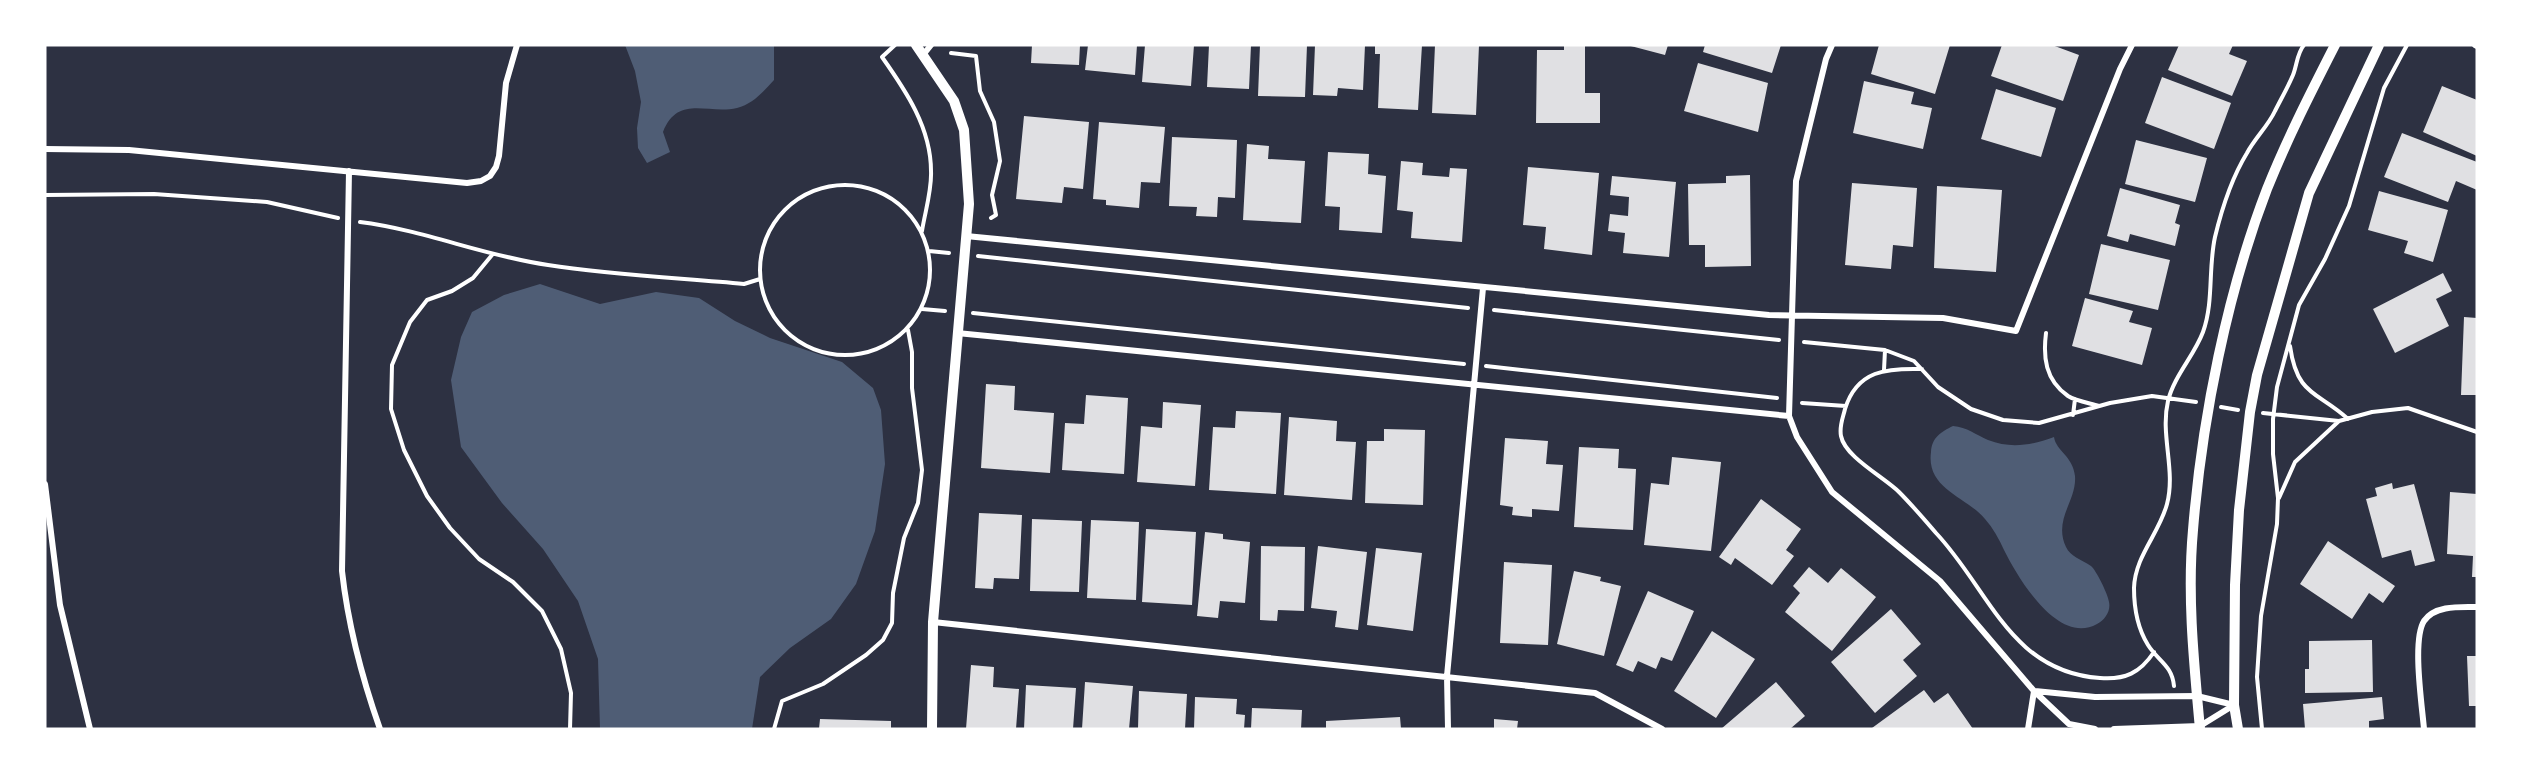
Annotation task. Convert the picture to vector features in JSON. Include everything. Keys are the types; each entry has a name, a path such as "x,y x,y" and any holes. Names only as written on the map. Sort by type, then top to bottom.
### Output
{"street":[{"path":"45,149 129,150 467,183 481,181 490,176 499,156 506,83 516,45"},
{"path":"916,45 954,101 964,130 969,204 933,622 932,729"},
{"path":"923,55 932,45"},
{"path":"1832,45 1826,60 1796,181 1789,416 1797,436 1832,492 1940,581 2034,691 2069,724 2095,729"},
{"path":"966,236 1792,318 1943,318 2016,331 2120,69 2132,45"},
{"path":"2200,728 2191,629 2193,531 2211,405 2222,348 2242,266 2267,190 2294,126 2335,45"},
{"path":"2238,729 2234,705 2235,585 2239,510 2250,412 2257,375 2309,193 2379,45"},
{"path":"349,171 342,571 346,604 355,644 380,729"},
{"path":"1448,729 1447,676 1484,288"},
{"path":"957,333 1789,416"},
{"path":"45,484 60,605 90,729"},
{"path":"2424,729 2419,637 2424,620 2437,610 2477,607"},
{"path":"933,622 1595,693 1662,729"},
{"path":"2034,691 2095,697 2197,696 2234,705"},
{"path":"2028,729 2034,691"},
{"path":"2114,729 2200,728 2234,705"}],"path":[{"path":"895,45 882,57 908,94 925,135 931,171 922,231 922,237 929,251 930,271 922,309 908,330 886,347 860,356 832,356 805,346 783,329 768,306 760,279 762,252 771,228 787,207 809,192 834,185 861,185 886,194 907,210 922,231"},
{"path":"2262,729 2257,676 2261,616 2277,524 2278,498 2273,454 2274,414 2283,359 2290,346 2299,305 2325,259 2349,206 2384,88 2407,45"},
{"path":"951,53 976,56 980,91 994,122 1000,161 992,195 996,215 991,218"},
{"path":"45,195 154,194 267,202 348,220 391,226 493,255 548,265 744,284 760,279"},
{"path":"929,251 1885,350 1914,361 1938,387 1971,409 2003,420 2039,423 2152,396 2250,412 2339,421 2372,412 2408,408 2477,432"},
{"path":"493,255 473,278 452,291 427,300 410,322 393,365 391,409 404,450 427,496 450,528 479,559 513,582 542,611 561,649 571,693 570,729"},
{"path":"922,309 1766,395 1808,404 1846,406"},
{"path":"774,729 782,701 823,684 866,655 883,640 892,623 893,593 904,538 918,503 922,470 908,330"},
{"path":"2046,333 2044,357 2055,385 2068,396 2099,407"},
{"path":"2290,346 2292,365 2298,379 2309,391 2348,419"},
{"path":"1884,370 1885,350"},
{"path":"1923,369 1884,370 1862,380 1846,406 1840,427 1844,445 1856,458 1898,491 1940,536 1992,611 2008,632 2024,647 2059,668 2080,676 2118,679 2129,676 2142,668 2154,652"},
{"path":"2073,415 2075,399"},
{"path":"2278,498 2295,462 2339,421"}],"water":[{"path":"625,45 774,45 774,80 757,97 743,106 726,109 695,108 677,113 669,120 663,132 670,152 647,163 638,148 637,128 641,102 635,71"},
{"path":"540,284 600,304 656,292 699,298 735,321 770,338 842,362 873,388 881,410 885,464 875,531 856,584 831,619 790,648 760,677 752,729 600,729 598,659 578,601 543,549 502,503 461,447 451,380 461,337 472,312 504,295"},
{"path":"1953,426 1997,443 2013,445 2030,444 2054,437 2055,442 2071,463 2075,476 2073,494 2062,528 2063,537 2068,550 2091,566 2104,588 2109,609 2105,618 2100,622 2082,628 2068,626 2054,618 2029,592 1985,519 1949,491 1935,475 1931,465 1933,442 1945,430"}],"building":[{"path":"1032,45 1080,45 1079,65 1031,63"},
{"path":"1088,45 1137,45 1135,75 1085,70"},
{"path":"1145,45 1194,45 1191,86 1142,82"},
{"path":"1209,45 1251,45 1249,89 1207,87"},
{"path":"1260,45 1307,45 1305,97 1258,96"},
{"path":"1315,45 1365,45 1363,90 1338,88 1337,96 1313,95"},
{"path":"1375,45 1422,45 1418,110 1378,108 1380,54 1375,54"},
{"path":"1435,45 1479,45 1476,115 1432,113"},
{"path":"1564,45 1585,45 1585,93 1600,93 1600,123 1536,123 1537,50 1564,50"},
{"path":"1627,45 1668,45 1665,55"},
{"path":"1705,45 1781,45 1772,73 1703,52"},
{"path":"1879,45 1950,45 1935,94 1871,74"},
{"path":"2002,45 2052,45 2079,55 2063,101 1991,76"},
{"path":"2179,45 2233,45 2229,54 2247,61 2232,96 2168,70"},
{"path":"1698,63 1768,83 1758,132 1684,111"},
{"path":"2162,77 2231,103 2214,149 2145,123"},
{"path":"1864,81 1914,92 1911,104 1932,108 1923,149 1853,133"},
{"path":"2442,86 2477,100 2477,156 2423,132"},
{"path":"1996,89 2056,108 2041,157 1981,139"},
{"path":"1024,116 1089,122 1083,189 1064,187 1062,203 1016,199"},
{"path":"1099,122 1165,127 1160,183 1141,182 1139,208 1106,205 1106,200 1093,199"},
{"path":"2402,133 2477,162 2477,190 2456,181 2448,202 2384,177"},
{"path":"1172,137 1237,140 1235,198 1218,197 1217,217 1196,216 1197,207 1169,206"},
{"path":"2136,140 2207,158 2195,202 2125,184"},
{"path":"1247,144 1269,146 1268,159 1305,161 1301,223 1243,220"},
{"path":"1328,152 1369,154 1368,174 1386,176 1382,233 1339,230 1340,207 1325,206"},
{"path":"1401,161 1423,163 1422,175 1449,177 1450,168 1467,169 1462,242 1411,238 1413,212 1397,210"},
{"path":"1528,167 1599,173 1592,255 1544,249 1546,227 1523,225"},
{"path":"1750,175 1751,266 1705,267 1705,245 1689,245 1688,184 1726,183 1726,176"},
{"path":"1612,176 1676,182 1669,257 1623,253 1625,233 1608,231 1610,214 1628,216 1629,197 1610,195"},
{"path":"1852,183 1917,188 1913,247 1893,245 1891,269 1845,265"},
{"path":"1937,186 2002,190 1996,272 1934,268"},
{"path":"2120,188 2180,205 2175,223 2180,225 2175,246 2130,234 2128,242 2107,236"},
{"path":"2379,191 2448,210 2433,262 2404,253 2408,241 2368,230"},
{"path":"2101,244 2170,260 2158,310 2089,294"},
{"path":"2443,273 2452,291 2436,299 2449,326 2395,353 2373,309"},
{"path":"2085,298 2133,311 2129,322 2152,328 2142,365 2072,346"},
{"path":"2464,317 2477,318 2477,395 2461,395"},
{"path":"986,384 1015,386 1014,410 1054,413 1050,473 981,468"},
{"path":"1086,395 1128,398 1124,474 1062,470 1065,423 1084,424"},
{"path":"1163,402 1201,405 1195,486 1137,482 1141,426 1162,428"},
{"path":"1236,411 1281,413 1276,494 1209,490 1213,427 1235,428"},
{"path":"1289,417 1337,421 1336,441 1356,442 1352,500 1284,495"},
{"path":"1384,429 1425,430 1423,505 1365,503 1367,441 1384,441"},
{"path":"1505,438 1548,441 1546,464 1563,465 1559,511 1532,509 1532,517 1512,515 1513,507 1500,505"},
{"path":"1579,447 1619,449 1618,468 1636,469 1633,530 1574,527"},
{"path":"1672,457 1721,462 1711,551 1644,545 1651,483 1669,485"},
{"path":"2392,483 2393,489 2414,484 2435,561 2415,566 2411,550 2382,558 2366,499 2377,496 2375,488"},
{"path":"2450,492 2477,494 2477,577 2472,577 2473,556 2447,554"},
{"path":"1761,499 1801,529 1786,550 1794,556 1772,585 1735,558 1731,565 1719,557"},
{"path":"979,513 1022,515 1019,579 994,578 993,589 975,588"},
{"path":"1032,519 1082,521 1079,592 1030,591"},
{"path":"1091,520 1139,522 1136,600 1087,598"},
{"path":"1146,529 1196,532 1192,605 1142,602"},
{"path":"1205,532 1223,534 1223,539 1250,542 1245,603 1220,601 1218,618 1197,616"},
{"path":"2328,541 2395,586 2383,603 2369,593 2352,619 2300,584"},
{"path":"1261,546 1305,547 1304,611 1278,610 1277,621 1260,620"},
{"path":"1318,546 1367,552 1358,630 1335,627 1337,611 1311,608"},
{"path":"1376,548 1422,553 1413,631 1367,625"},
{"path":"1504,562 1552,565 1548,645 1500,643"},
{"path":"1809,567 1828,583 1841,568 1876,597 1832,651 1785,612 1800,593 1793,586"},
{"path":"1574,571 1601,577 1600,581 1621,586 1604,656 1557,644"},
{"path":"1648,591 1694,611 1672,661 1661,657 1656,669 1638,661 1633,672 1616,665"},
{"path":"1891,609 1921,644 1903,660 1917,676 1875,713 1831,662"},
{"path":"1712,631 1755,659 1716,718 1674,691"},
{"path":"2372,640 2373,692 2305,693 2305,669 2309,669 2309,641"},
{"path":"2467,656 2477,656 2477,706 2469,706"},
{"path":"971,665 994,667 993,687 1019,689 1016,729 966,729"},
{"path":"1085,682 1133,686 1129,729 1082,729"},
{"path":"1776,682 1805,716 1790,729 1721,729"},
{"path":"1026,685 1076,688 1073,729 1024,729"},
{"path":"1924,690 1934,703 1948,693 1973,729 1872,728"},
{"path":"1139,691 1187,694 1185,729 1138,729"},
{"path":"1195,697 1237,699 1236,714 1245,715 1244,729 1194,729"},
{"path":"2382,697 2384,719 2369,721 2369,729 2305,729 2303,704"},
{"path":"1252,708 1302,710 1301,729 1251,729"},
{"path":"1400,717 1401,729 1326,729 1326,721"},
{"path":"820,719 891,721 891,729 819,729"},
{"path":"1494,719 1518,721 1517,729 1494,729"}]}
